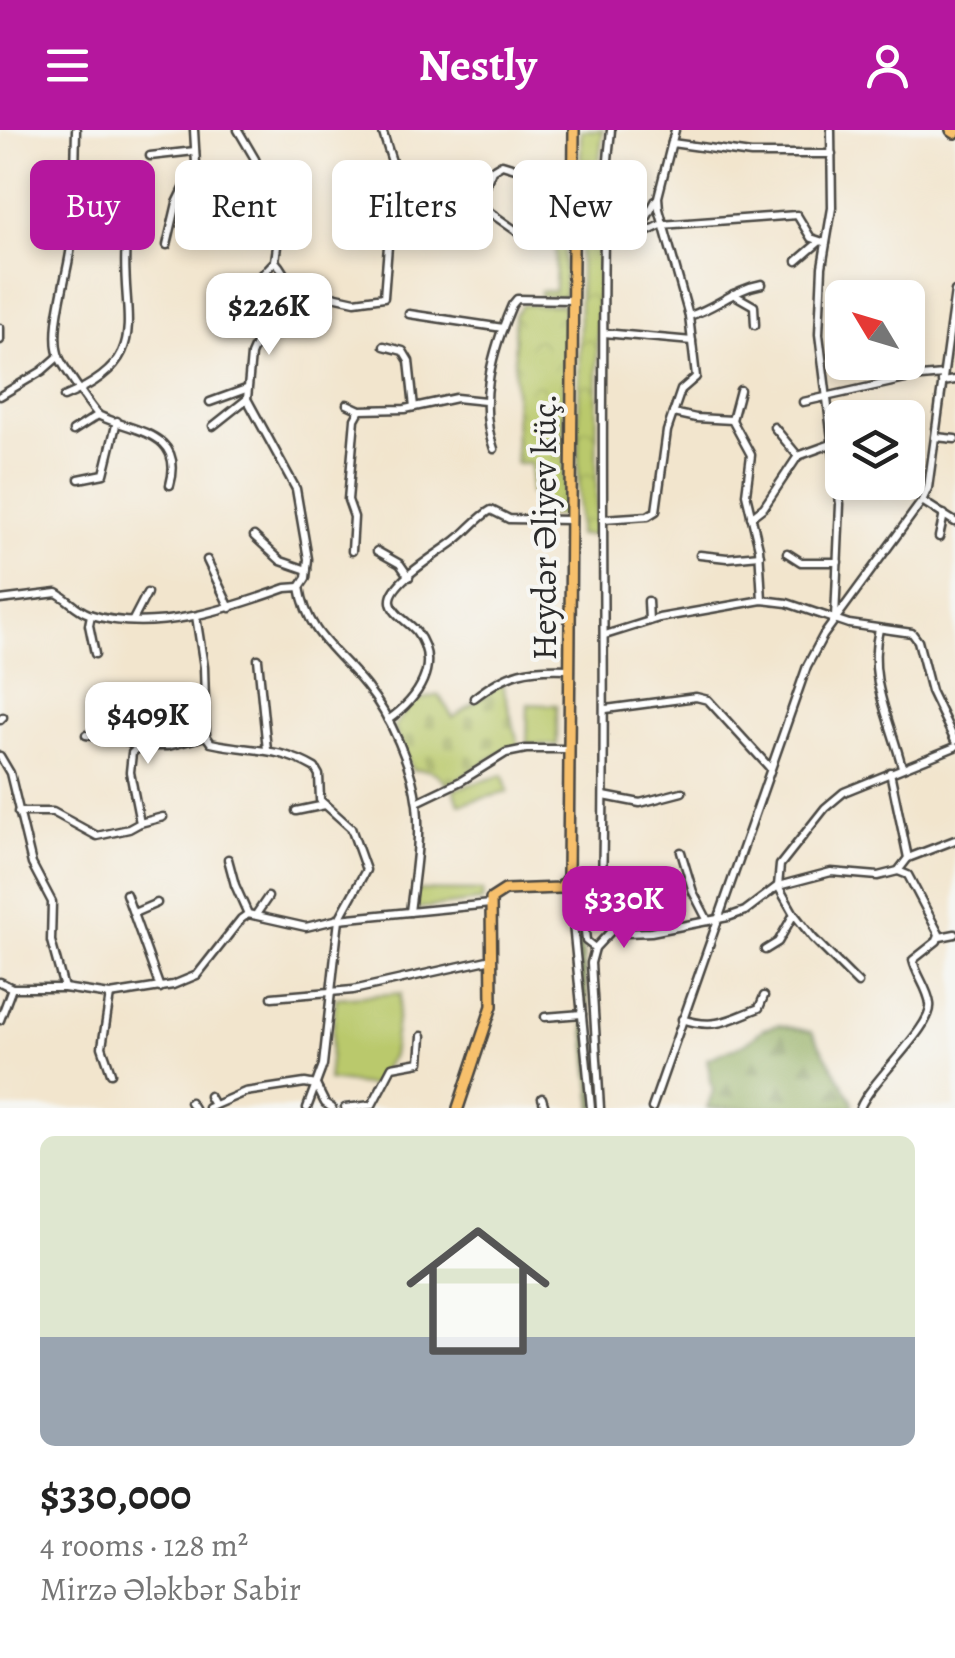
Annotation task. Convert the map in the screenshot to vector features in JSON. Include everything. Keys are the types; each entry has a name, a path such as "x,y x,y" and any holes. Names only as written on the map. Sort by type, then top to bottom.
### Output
{"main road":[{"name":"Heydər Əliyev küç.","path":"573,160 574,130"},
{"name":"Heydər Əliyev küç.","path":"567,888 572,669 572,250"},
{"path":"458,1108 490,1016 492,899 505,890 567,888"}],"street":[{"path":"76,130 71,245 58,310 58,357 98,416 160,440 168,448 175,470 170,485"},
{"path":"167,245 177,203 193,174 194,130"},
{"path":"238,130 270,197 277,246 275,260 261,276 254,320 258,339 251,355 247,398 296,490 307,570 300,587 318,636 340,654 379,703 416,802 410,912"},
{"path":"382,130 391,160"},
{"path":"609,160 611,130"},
{"path":"647,217 658,197 675,130"},
{"path":"827,400 818,334 822,242 832,208 831,130"},
{"path":"672,144 751,154 832,154"},
{"path":"150,156 195,151"},
{"path":"602,519 648,516 656,511 663,450 673,413 682,390 696,377 689,316 658,197"},
{"path":"647,232 662,224 796,216 808,235 822,242"},
{"path":"797,262 822,242"},
{"path":"64,397 110,372 125,346 130,318 126,250"},
{"path":"294,300 328,295 355,301 384,296 388,250"},
{"path":"604,250 602,519 606,709 602,887 598,902 613,929 651,932 708,921 744,911 778,886 832,872 878,876 898,871 908,858 955,840"},
{"path":"275,260 283,269 294,300 297,327"},
{"path":"689,316 706,311 740,288 762,284"},
{"path":"652,1108 807,666 922,501 931,477 955,291"},
{"path":"732,294 754,306 754,326"},
{"path":"494,449 486,401 502,328 518,300 573,300"},
{"path":"409,314 502,328"},
{"path":"0,328 0,340"},
{"path":"604,333 692,341"},
{"path":"384,346 403,352 409,361 414,407"},
{"path":"0,396 42,372 58,357"},
{"path":"803,402 910,378 955,380"},
{"path":"210,402 246,389"},
{"path":"740,390 732,420 751,455 746,494 760,555 762,600"},
{"path":"213,426 247,398"},
{"name":"Heydər Əliyev küç.","path":"360,410 414,407 456,398 486,401"},
{"path":"347,404 360,410 348,500 354,516 352,551"},
{"path":"673,413 732,420"},
{"path":"73,431 98,416"},
{"path":"78,479 104,474 117,421"},
{"path":"774,426 798,456"},
{"path":"936,437 955,439"},
{"path":"751,518 764,507 798,456 825,446"},
{"path":"836,620 840,500"},
{"path":"922,501 955,522"},
{"path":"388,720 399,712 428,673 429,662 418,634 392,608 392,595 408,577 490,510 510,520 571,520"},
{"path":"939,537 944,514"},
{"path":"254,536 281,562 307,570"},
{"path":"377,551 400,564 408,577"},
{"path":"786,553 802,562 838,562"},
{"path":"700,556 760,555"},
{"path":"207,560 230,608"},
{"path":"0,600 57,593 91,615 132,620 196,616 300,587"},
{"path":"132,620 147,592"},
{"path":"605,635 649,621 762,600 916,636 931,690 955,744 844,792 825,808 780,864 778,886 794,914 858,984"},
{"path":"648,601 649,621"},
{"path":"91,615 89,625 95,654"},
{"path":"196,616 204,667 206,736 211,744 292,754 314,768 320,800 351,828 366,870 338,919 323,1065 307,1108"},
{"path":"879,630 874,653 876,680 902,768"},
{"path":"258,659 267,750"},
{"path":"474,698 512,672 572,669"},
{"path":"606,709 696,698 708,700 771,769"},
{"path":"86,735 126,741 136,747 168,746 206,736"},
{"path":"136,747 129,764 140,823"},
{"path":"416,802 462,781 506,753 526,748 571,749"},
{"path":"0,756 8,766 32,864 52,902 51,942 64,988"},
{"path":"890,772 908,858"},
{"path":"604,796 644,802 682,792"},
{"path":"296,812 325,806"},
{"path":"18,812 53,812 97,836 163,818"},
{"path":"682,852 693,892 708,921"},
{"path":"228,859 232,877 253,914 298,927 492,899"},
{"path":"898,871 910,879 940,937"},
{"path":"567,888 582,899 598,902"},
{"path":"567,888 591,1108"},
{"path":"126,894 160,988"},
{"path":"0,982 12,988 64,988 110,996 160,988 197,976 241,919 253,914 268,897"},
{"path":"582,899 586,941 595,948"},
{"path":"134,912 157,903"},
{"path":"765,950 778,942 794,914"},
{"path":"600,1108 591,963 595,948 613,929"},
{"path":"860,1108 870,1090 926,1022 931,1008 913,960 940,937 955,934"},
{"path":"272,998 333,992 493,959"},
{"path":"0,1020 12,988"},
{"path":"110,996 102,1047 112,1073"},
{"path":"682,1019 714,1026 760,1008 764,996"},
{"path":"545,1016 582,1014"},
{"path":"345,1108 372,1105 392,1066 420,1062 422,1036"},
{"path":"209,1096 211,1106 245,1092 304,1083 316,1085 332,1108"},
{"path":"542,1098 546,1108"}],"green space":[{"path":"581,130 603,130 599,160 581,160"},
{"path":"556,250 565,250 564,297 540,296 540,291 555,291"},
{"path":"580,250 598,250 596,535 578,535"},
{"path":"522,305 564,305 564,516 540,515 540,494 530,494 531,464 516,463 514,315"},
{"path":"502,683 519,746 512,750 509,747 447,786 432,772 412,770 394,727 413,701 439,695 453,718"},
{"path":"528,704 557,705 557,745 527,744"},
{"path":"503,775 508,792 459,804 454,789"},
{"path":"415,890 483,891 482,901 414,909"},
{"path":"573,901 578,901 597,1108 593,1108"},
{"path":"401,993 392,1056 372,1086 328,1080 336,998"},
{"path":"779,1025 812,1032 853,1108 707,1108 713,1091 707,1059 746,1043 763,1029"}]}
